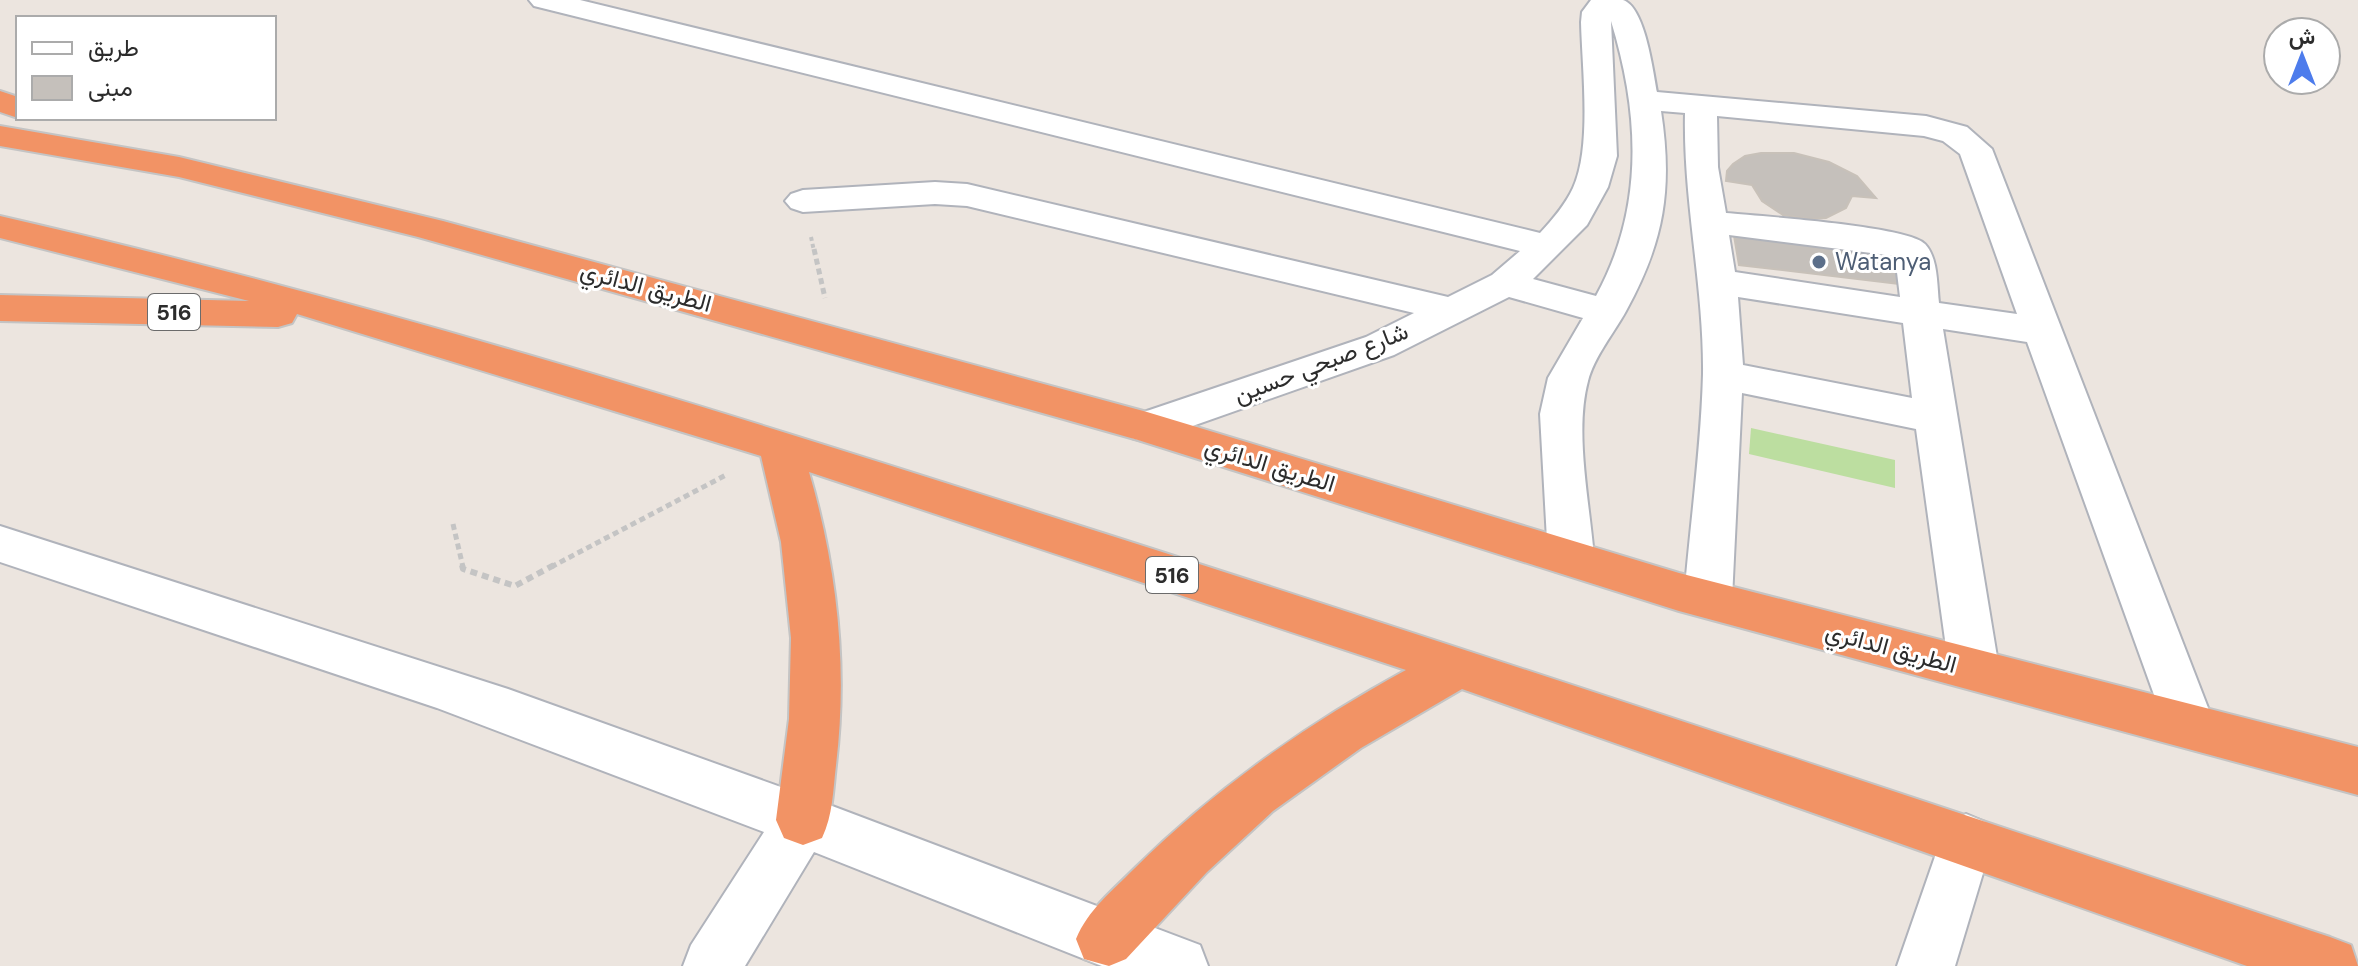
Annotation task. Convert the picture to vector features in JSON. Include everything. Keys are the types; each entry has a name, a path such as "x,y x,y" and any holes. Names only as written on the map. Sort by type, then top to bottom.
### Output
{"highway":[{"name":"الطريق الدائري","path":"51,120 179,167"},
{"name":"الطريق الدائري","path":"0,136 179,167 430,229 834,338 1147,427 1708,599 2358,771"},
{"name":"516","path":"0,227 150,262 348,315 780,446 1455,668 1512,684 2330,966"},
{"name":"516","path":"0,308 348,315"},
{"path":"780,446 802,521 815,606 816,705 803,820"},
{"path":"1105,939 1190,850 1277,776 1366,716 1455,668"}],"street":[{"path":"544,0 1548,246"},
{"name":"شارع صبحي حسين","path":"1147,427 1380,346 1505,284 1548,246 1574,217 1591,187 1600,156 1596,22 1597,12 1606,1 1626,19 1646,113 1651,181 1645,219 1633,259 1568,378 1563,396 1561,414 1571,558"},
{"path":"1646,113 1701,118 1926,126 1968,141 1978,157 2189,726"},
{"path":"1701,118 1701,177 1711,222 1718,282 1723,375 1708,599"},
{"path":"803,201 935,193 967,195 1452,310"},
{"path":"1711,222 1892,243 1908,248 1915,257 1935,418 1974,669"},
{"path":"1718,282 2042,331"},
{"path":"1505,284 1604,311"},
{"path":"1723,375 1935,418"},
{"path":"0,544 509,711 803,820 1179,966"},
{"path":"712,966 803,820"},
{"path":"1926,966 1966,840"}],"path":[{"path":"803,201 834,338"},
{"path":"453,524 463,569 515,586 780,446"}],"green space":[{"path":"1751,428 1895,460 1895,488 1749,454"}],"building":[{"path":"1794,153 1829,162 1857,176 1876,198 1852,196 1846,208 1826,218 1783,215 1762,201 1752,185 1726,181 1727,171 1733,164 1745,156"},
{"path":"1733,230 1891,248 1900,284 1739,265"}],"place":[{"name":"Watanya","path":"1819,262"}]}
